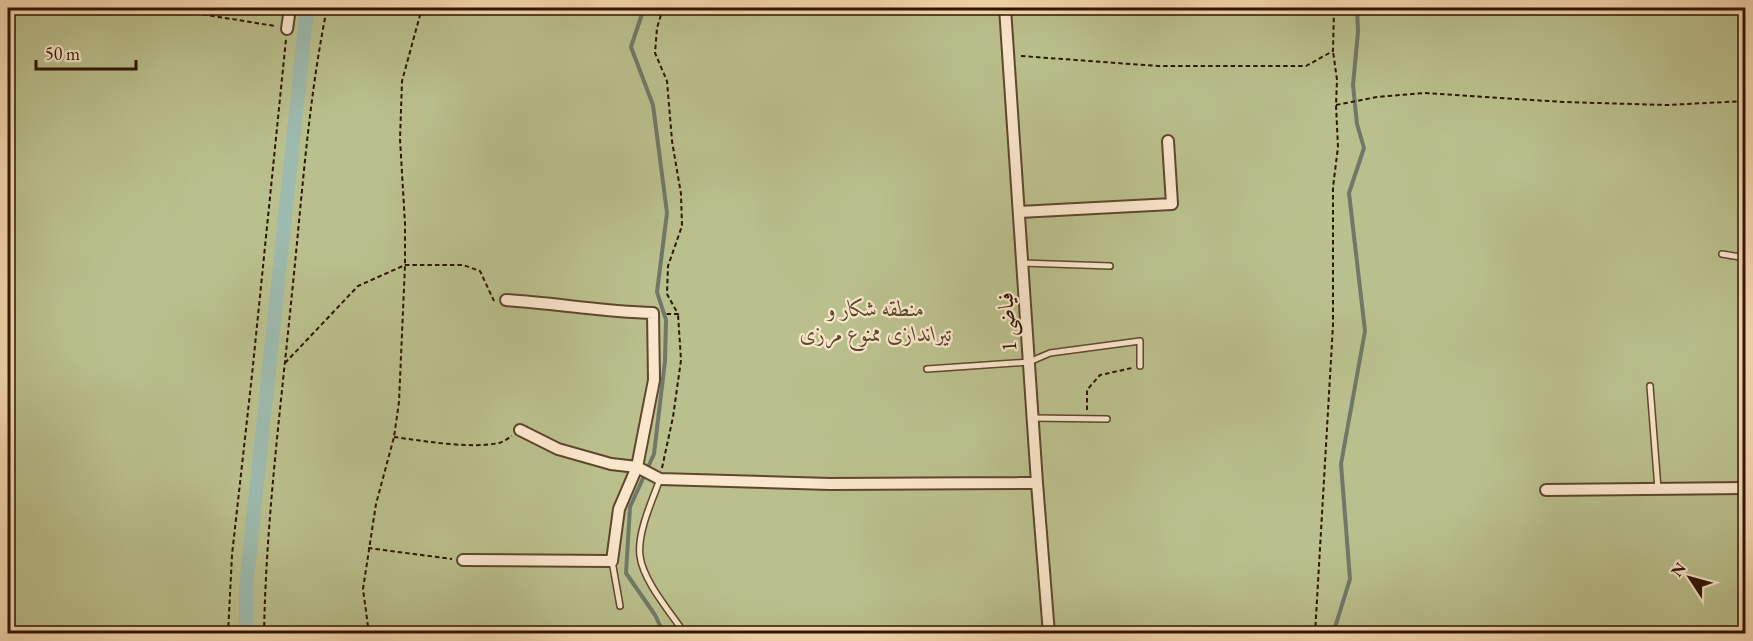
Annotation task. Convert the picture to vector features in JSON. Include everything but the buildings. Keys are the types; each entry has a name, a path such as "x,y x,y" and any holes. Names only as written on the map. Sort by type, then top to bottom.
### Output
{"street":[{"path":"287,29 290,8"},
{"name":"فیاضی 1","path":"1005,8 1049,633"},
{"path":"1019,212 1172,204 1168,141"},
{"path":"463,560 612,561 619,509 639,467 654,380 653,313 609,312 549,302 506,300"},
{"path":"520,430 558,449 611,464 639,467 657,477 830,484 1037,483"},
{"path":"1546,490 1746,488"}],"lane":[{"path":"1722,254 1746,258"},
{"path":"1022,263 1110,266"},
{"path":"927,369 1029,362 1050,353 1140,342 1140,366"},
{"path":"1650,386 1658,489"},
{"path":"1033,418 1107,419"},
{"path":"657,477 642,530 640,556 652,586 685,633"},
{"path":"612,561 620,606"}],"path":[{"path":"264,633 265,567 285,363 313,92 327,8"},
{"path":"369,633 363,589 368,548 376,504 394,437 399,402 405,265 400,139 402,81 422,8"},
{"path":"657,477 674,417 681,360 678,314 667,294 668,266 682,226 681,194 672,141 667,81 655,53 657,28 663,8"},
{"path":"1316,633 1334,302 1333,187 1338,147 1337,80 1333,51 1334,8"},
{"path":"8,11 182,11 287,29 232,555 228,633"},
{"path":"1008,55 1158,66 1306,66 1333,51"},
{"path":"1336,105 1424,93 1563,102 1667,105 1746,101"},
{"path":"285,363 358,286 405,265 463,265 480,271 494,301 506,300"},
{"path":"671,314 678,314"},
{"path":"1086,419 1087,390 1100,375 1140,366"},
{"path":"394,437 479,444 501,442 520,430"},
{"path":"368,548 463,560"}],"green space":[{"name":"منطقه شکار و تیراندازی ممنوع مرزی","path":"8,8 1745,8 1745,633 8,633"}],"waterway":[{"path":"246,634 246,588 307,8"},
{"path":"644,8 631,47 653,105 667,213 657,292 666,320 665,361 654,454 630,507 626,573 655,615 664,634"},
{"path":"1333,634 1350,579 1341,464 1365,331 1349,193 1364,148 1357,124 1353,85 1358,32 1357,8"}]}
